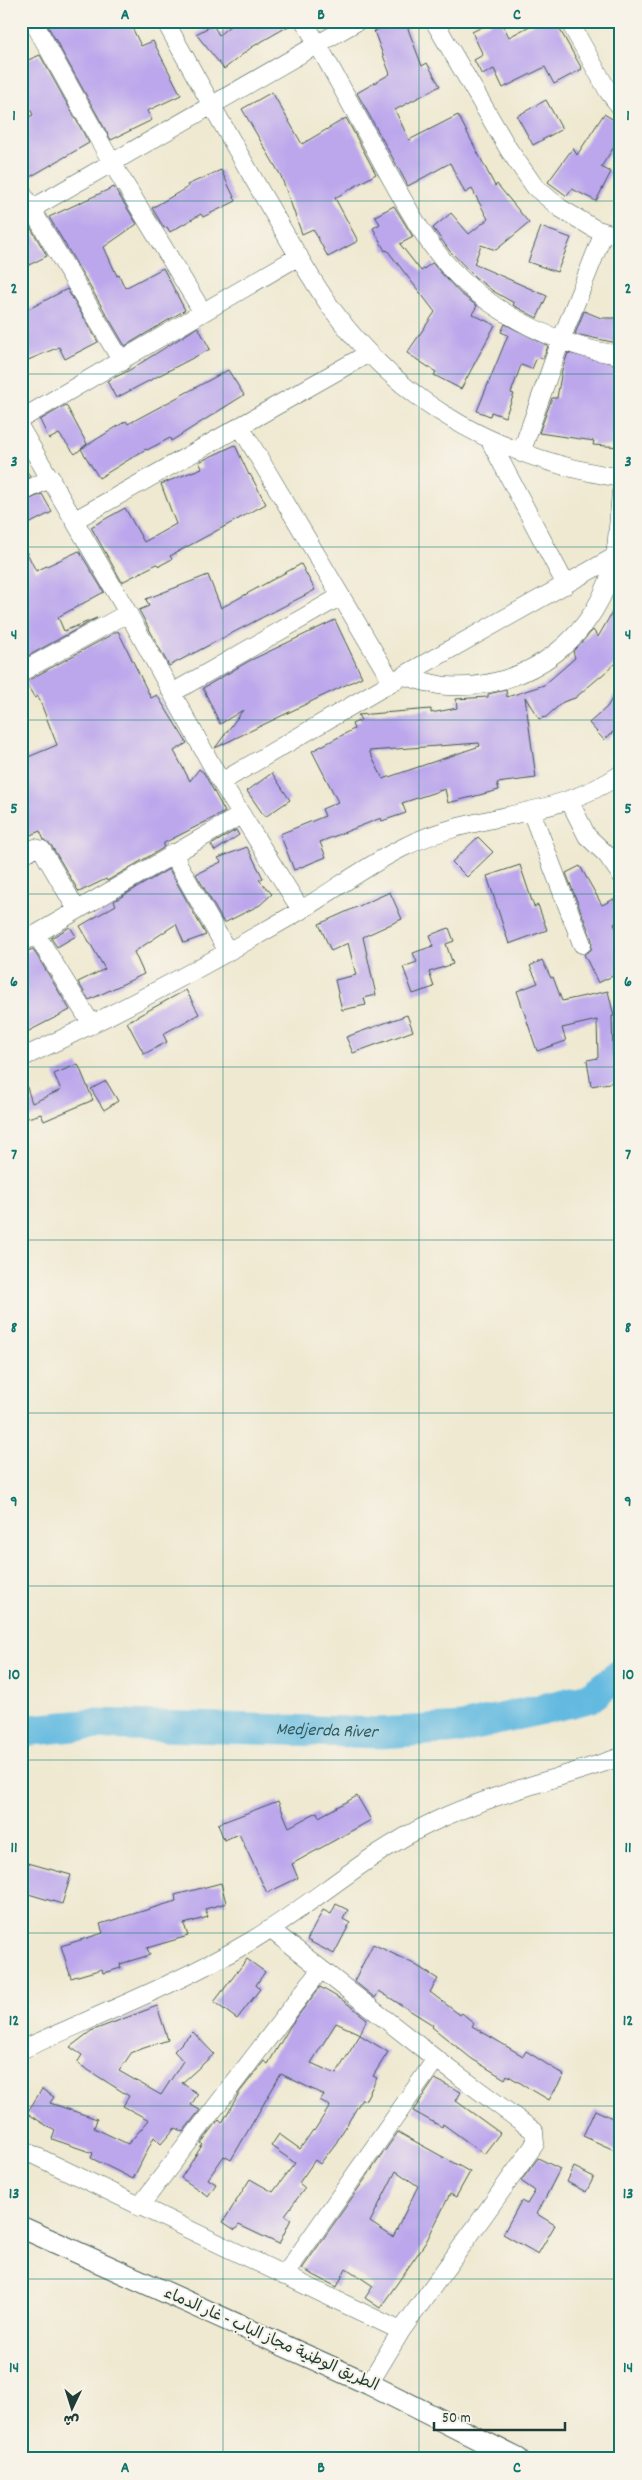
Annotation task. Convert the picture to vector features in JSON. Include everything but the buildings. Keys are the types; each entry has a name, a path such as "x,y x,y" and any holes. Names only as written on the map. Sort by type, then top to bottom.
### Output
{"main road":[{"name":"الطريق الوطنية مجاز الباب - غار الدماء","path":"21,2228 369,2384 518,2459"}],"street":[{"path":"33,21 112,163 202,311"},
{"path":"165,21 211,106 299,256 333,309 369,353 418,397 467,429 521,453 574,471 621,478"},
{"path":"304,21 418,228 452,270 495,306 560,340 621,355"},
{"path":"26,212 358,21"},
{"path":"434,21 509,150 535,187 560,208 595,229 612,235 560,340 521,453"},
{"path":"569,21 608,90 621,108"},
{"path":"21,191 26,212 122,362"},
{"path":"21,420 122,362 202,311 299,256"},
{"path":"75,520 369,353"},
{"path":"240,426 341,596 397,679 445,686 481,684 506,679 542,663 569,644 588,619 604,591 614,556 621,492"},
{"path":"21,429 128,613 221,782 300,910"},
{"path":"489,439 566,584"},
{"path":"21,493 51,478"},
{"path":"221,782 397,679 614,556"},
{"path":"172,693 341,596"},
{"path":"21,672 128,613"},
{"path":"21,1058 92,1025 228,952 404,847 436,833 531,811 569,800 619,779"},
{"path":"569,800 587,836 607,855 621,875"},
{"path":"531,811 582,944"},
{"path":"92,1025 28,938 172,853 241,815"},
{"path":"21,855 35,848 42,850 77,910"},
{"path":"172,853 228,952"},
{"path":"21,2050 220,1959 270,1929 380,1852 429,1823 480,1801 621,1757"},
{"path":"270,1929 436,2059 534,2131 536,2140 401,2331 369,2384"},
{"path":"139,2207 321,1969"},
{"path":"284,2276 436,2059"},
{"path":"21,2149 401,2331"}],"waterway":[{"name":"Medjerda River","path":"21,1731 96,1724 379,1733 462,1728 589,1698 621,1674"}]}
